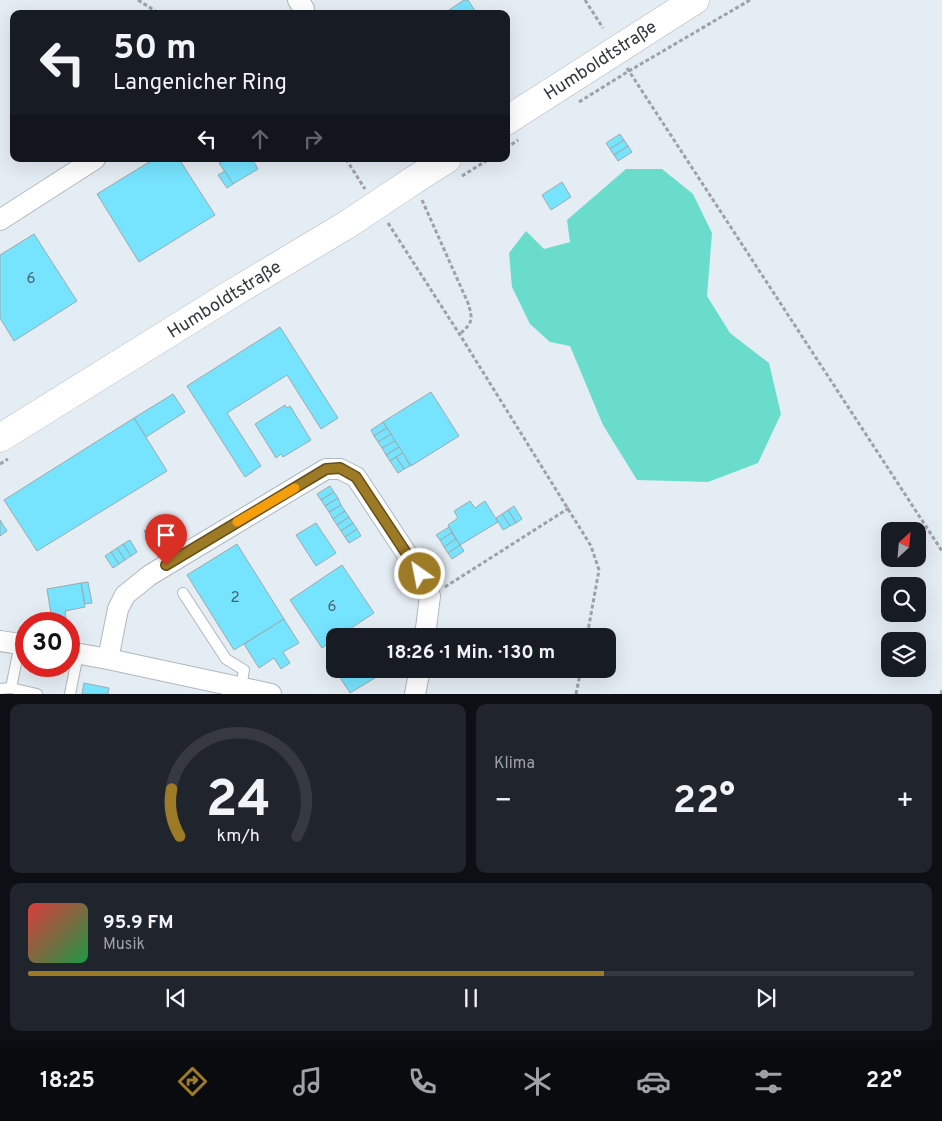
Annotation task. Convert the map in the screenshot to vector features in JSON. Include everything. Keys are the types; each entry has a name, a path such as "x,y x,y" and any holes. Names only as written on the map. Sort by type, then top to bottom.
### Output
{"street":[{"name":"Humboldtstraße","path":"514,129 616,50 695,0"},
{"path":"0,220 90,162"},
{"name":"Humboldtstraße","path":"0,438 228,296 348,224 415,188 444,162"},
{"path":"108,659 118,608 125,596 150,575 326,469 340,468 356,477 420,574 430,596 426,628"},
{"path":"0,641 15,644"},
{"path":"80,654 271,694"},
{"path":"415,694 418,678"}],"lane":[{"path":"183,593 226,659 244,670 241,687"},
{"path":"11,688 15,674"},
{"path":"70,694 72,677"},
{"path":"0,689 11,688 37,694"}],"path":[{"path":"138,0 154,10"},
{"path":"585,0 942,551"},
{"path":"572,107 616,50 750,0"},
{"path":"348,162 368,192"},
{"path":"415,188 454,270 472,316 469,326 460,334"},
{"path":"384,217 460,334 591,546 599,570 588,628"},
{"path":"430,596 569,508"},
{"path":"576,694 579,678"}],"shaded area":[{"path":"626,169 662,169 693,194 712,233 707,296 730,333 769,363 781,414 758,463 708,482 637,480 603,425 570,346 550,342 530,324 512,287 509,253 526,231 544,249 570,242 567,220"}],"building":[{"path":"464,0 468,0 474,10 449,10"},
{"path":"620,134 624,140 610,149 606,143"},
{"path":"624,140 628,146 614,155 610,149"},
{"path":"628,146 632,152 618,161 614,155"},
{"path":"149,162 181,162 215,215 139,262 97,194"},
{"path":"254,162 258,169 233,184 219,163"},
{"path":"225,171 233,184 227,188 218,175"},
{"path":"562,182 571,197 551,210 542,195"},
{"path":"34,234 77,301 14,341 0,318 0,255"},
{"path":"280,327 338,418 321,429 287,375 227,413 261,466 245,477 187,386"},
{"path":"431,392 459,436 411,466 383,422"},
{"path":"173,394 185,412 146,437 134,418"},
{"path":"285,405 287,408 290,406 311,440 283,457 281,454 276,458 255,424"},
{"path":"134,418 167,471 37,551 4,500"},
{"path":"383,422 387,428 374,436 371,430"},
{"path":"387,428 391,434 378,442 374,436"},
{"path":"391,434 395,441 382,448 378,442"},
{"path":"395,441 399,447 386,455 382,448"},
{"path":"399,447 403,453 390,461 386,455"},
{"path":"403,453 410,466 404,469 396,457"},
{"path":"396,457 404,469 398,473 390,461"},
{"path":"330,486 334,492 321,500 317,494"},
{"path":"334,492 338,498 325,506 321,500"},
{"path":"338,498 341,505 329,512 325,506"},
{"path":"470,501 475,508 485,501 498,522 460,545 448,525 458,518 454,511"},
{"path":"341,505 345,511 333,519 329,512"},
{"path":"514,506 522,519 516,523 508,510"},
{"path":"508,510 516,523 510,526 502,514"},
{"path":"345,511 349,517 337,525 333,519"},
{"path":"502,514 510,526 503,530 496,518"},
{"path":"349,517 353,523 341,531 337,525"},
{"path":"163,519 171,532 165,535 157,523"},
{"path":"0,520 7,531 0,536"},
{"path":"157,523 165,535 158,539 150,527"},
{"path":"316,523 336,553 316,566 296,535"},
{"path":"353,523 357,529 345,537 341,531"},
{"path":"150,527 158,539 152,543 144,531"},
{"path":"449,527 452,533 440,540 436,535"},
{"path":"357,529 361,536 349,543 345,537"},
{"path":"452,533 456,539 444,547 440,540"},
{"path":"456,539 460,545 448,553 444,547"},
{"path":"130,540 137,552 131,556 123,544"},
{"path":"123,544 131,556 125,560 117,548"},
{"path":"237,544 284,619 234,650 187,575"},
{"path":"460,545 464,551 452,559 448,553"},
{"path":"117,548 125,560 119,564 111,552"},
{"path":"111,552 119,564 113,568 105,556"},
{"path":"342,565 374,613 351,628 326,628 326,645 322,648 290,600"},
{"path":"88,582 92,603 85,604 81,583"},
{"path":"81,583 85,607 65,612 51,612 47,589"},
{"path":"284,619 299,643 283,652 290,663 281,669 274,658 259,668 244,644"},
{"path":"340,678 375,678 350,693"},
{"path":"84,683 109,688 108,694 82,694"}],"slow traffic":[{"path":"237,522 295,488"}],"route":[{"path":"166,565 326,469 340,468 356,477 420,574"}]}
